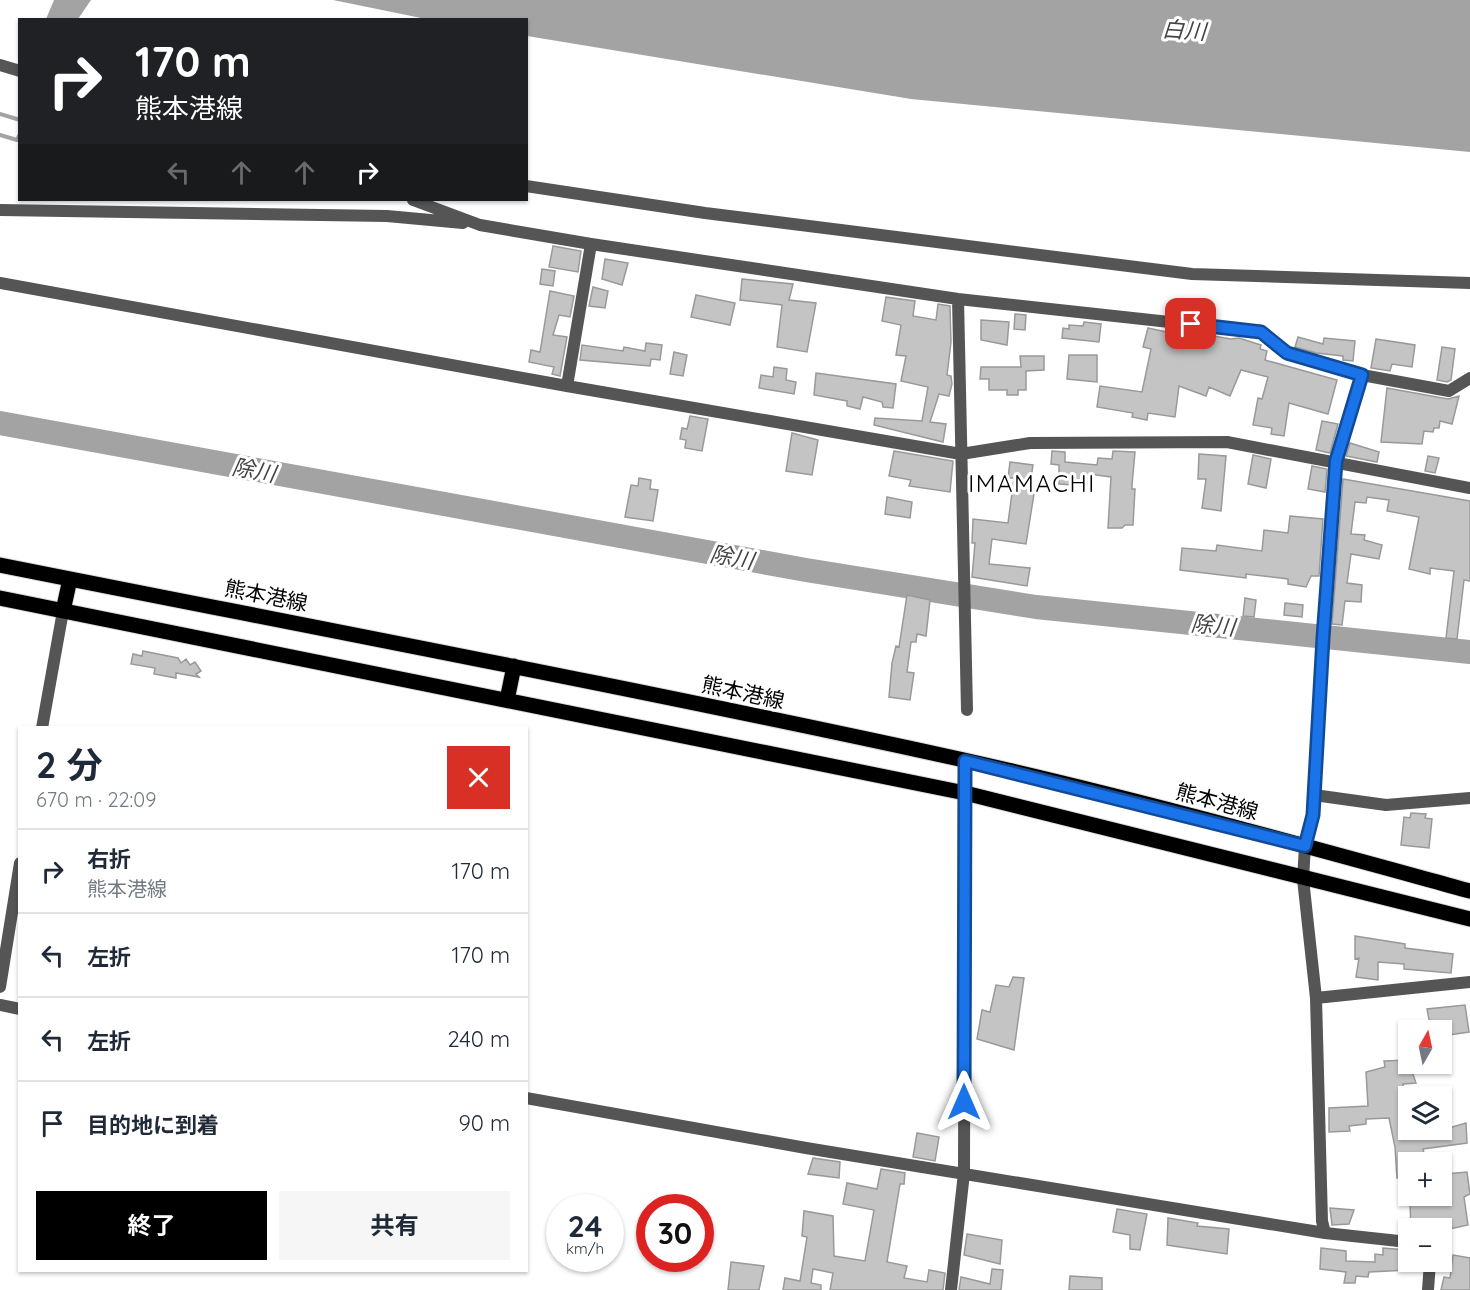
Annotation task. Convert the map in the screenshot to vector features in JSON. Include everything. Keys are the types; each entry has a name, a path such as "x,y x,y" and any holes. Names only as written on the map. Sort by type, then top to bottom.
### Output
{"main road":[{"name":"熊本港線","path":"0,565 514,666 965,761 1305,846 1470,891"},
{"path":"63,611 70,579"},
{"path":"0,598 965,793 1470,919"},
{"path":"507,700 514,666"}],"street":[{"path":"0,65 18,70"},
{"path":"528,186 705,213 1192,274 1470,283"},
{"path":"415,201 480,225"},
{"path":"0,210 387,216 480,225 958,299 1261,332 1287,353 1362,375 1449,391 1470,378"},
{"path":"567,386 591,244"},
{"path":"0,283 567,386 961,454 1030,443 1227,442 1336,461 1401,477 1470,488"},
{"path":"958,299 967,710"},
{"path":"1325,1233 1322,1221 1316,998 1303,879 1305,846 1313,815 1336,461 1362,375"},
{"path":"42,726 63,611"},
{"path":"951,1290 964,1173 965,761"},
{"path":"1314,795 1386,805 1470,798"},
{"path":"0,987 18,875"},
{"path":"1316,998 1470,982"},
{"path":"0,1005 18,1009"},
{"path":"528,1098 806,1148 1325,1233 1398,1241"},
{"path":"1428,1290 1429,1272"}],"water":[{"path":"54,0 91,0 79,18 46,18"},
{"name":"白川","path":"333,0 1470,0 1470,152 911,99 528,36 528,18 421,18"}],"building":[{"path":"553,246 581,251 578,272 549,267"},
{"path":"605,259 628,263 622,285 602,279"},
{"path":"542,269 555,271 553,286 540,284"},
{"path":"742,279 793,284 789,300 816,303 807,352 777,347 782,305 740,300"},
{"path":"593,287 608,291 605,308 589,306"},
{"path":"550,291 574,296 570,317 559,315 553,335 567,337 560,376 552,374 554,367 529,362 531,350 540,352"},
{"path":"696,295 735,303 730,325 691,317"},
{"path":"886,297 915,301 913,316 936,320 938,304 950,306 951,342 947,375 951,376 952,384 949,396 939,394 930,422 946,424 943,442 874,425 875,418 922,421 928,387 901,381 906,356 896,355 901,325 882,321"},
{"path":"1015,314 1026,315 1025,330 1014,329"},
{"path":"981,320 1009,322 1007,345 981,340"},
{"path":"1084,322 1101,324 1099,342 1062,338 1063,328 1069,329 1069,325 1083,326"},
{"path":"1148,328 1195,338 1196,333 1231,339 1239,338 1261,345 1260,349 1267,351 1265,360 1337,380 1328,414 1289,403 1284,436 1271,434 1272,428 1253,425 1258,398 1262,399 1268,377 1241,370 1230,396 1209,387 1206,396 1179,386 1175,417 1148,413 1147,420 1132,417 1133,413 1097,407 1100,386 1142,392 1151,349 1143,347"},
{"path":"1298,337 1323,344 1324,338 1355,341 1353,361 1343,360 1343,356 1316,353 1295,347"},
{"path":"1376,339 1415,345 1412,367 1392,364 1390,371 1371,368"},
{"path":"646,343 662,345 660,360 651,359 650,366 580,360 582,345 623,351 624,347 645,351"},
{"path":"1442,347 1455,349 1451,380 1447,382 1437,380"},
{"path":"674,352 687,355 683,376 670,374"},
{"path":"1069,355 1097,355 1097,382 1067,379"},
{"path":"1020,356 1044,356 1044,370 1026,371 1026,390 1018,390 1018,395 1007,395 1007,390 989,390 989,379 980,379 981,367 1021,367"},
{"path":"774,367 787,369 786,380 796,382 794,394 759,388 761,375 773,377"},
{"path":"816,373 896,384 893,408 883,407 882,402 863,397 860,409 847,406 847,401 814,395"},
{"path":"1387,388 1448,399 1459,396 1452,424 1440,421 1439,428 1434,428 1433,432 1424,431 1422,444 1381,442"},
{"path":"690,416 708,419 702,451 685,448 686,440 680,439 682,428 687,429"},
{"path":"1322,421 1338,424 1330,453 1316,450"},
{"path":"792,433 818,440 812,475 786,471"},
{"path":"1350,443 1379,452 1377,462 1346,456"},
{"path":"894,451 953,461 950,492 909,486 911,480 889,476"},
{"path":"1052,451 1065,452 1065,462 1097,465 1098,458 1112,459 1113,451 1135,452 1132,485 1132,489 1135,489 1133,525 1108,528 1111,477 1089,474 1088,486 1059,484 1059,465 1051,464"},
{"path":"1199,454 1226,456 1221,511 1202,508 1206,479 1198,479"},
{"path":"1253,455 1271,459 1266,488 1248,484"},
{"path":"1428,456 1439,458 1435,473 1425,471"},
{"path":"1010,462 1033,465 1029,493 1034,494 1026,544 992,539 989,564 1030,568 1027,586 972,577 975,543 972,543 973,519 1008,523 1014,478 1008,478"},
{"path":"1312,466 1327,469 1325,492 1308,489"},
{"path":"639,478 651,480 650,489 658,490 653,521 625,517 631,485 638,486"},
{"path":"1343,479 1470,501 1470,581 1464,580 1457,639 1446,638 1454,571 1430,568 1430,574 1409,569 1419,517 1387,511 1389,500 1367,497 1366,503 1355,502 1351,534 1365,535 1364,540 1382,545 1379,559 1351,554 1347,583 1362,585 1361,602 1345,601 1342,625 1332,624"},
{"path":"887,497 912,502 910,518 885,514"},
{"path":"1290,516 1323,519 1319,576 1311,576 1306,587 1288,584 1288,579 1246,574 1246,578 1180,570 1182,548 1216,551 1217,545 1262,551 1264,530 1288,533"},
{"path":"907,595 930,600 926,636 917,634 916,642 911,642 907,672 914,673 910,700 889,697 892,663 896,646 899,647"},
{"path":"1245,598 1256,600 1254,617 1243,616"},
{"path":"1285,603 1303,605 1302,617 1284,615"},
{"path":"143,651 178,658 181,663 186,659 190,665 195,662 201,671 196,674 199,677 176,673 176,678 154,674 155,668 131,664 133,654 142,656"},
{"path":"1411,813 1426,814 1425,818 1432,819 1429,848 1401,845 1404,817 1410,818"},
{"path":"1355,936 1405,944 1405,948 1453,954 1451,973 1404,969 1404,964 1378,962 1378,980 1356,977 1359,958 1355,959"},
{"path":"1013,977 1024,978 1014,1050 977,1039 982,1010 990,1012 996,985 1009,987"},
{"path":"1465,1005 1469,1032 1452,1035 1452,1020 1429,1020 1427,1009"},
{"path":"1398,1060 1398,1074 1413,1074 1416,1083 1398,1086 1398,1140 1452,1140 1452,1127 1466,1123 1467,1143 1423,1149 1424,1152 1398,1152 1398,1178 1389,1118 1366,1119 1366,1124 1349,1126 1350,1131 1329,1132 1329,1108 1368,1106 1366,1072 1385,1067 1384,1061"},
{"path":"917,1133 939,1137 935,1161 913,1157"},
{"path":"813,1158 840,1162 839,1178 808,1174"},
{"path":"881,1169 905,1173 904,1184 900,1184 887,1262 907,1266 904,1278 927,1282 929,1270 945,1273 943,1290 830,1290 833,1273 813,1269 811,1283 821,1285 821,1290 783,1290 785,1278 800,1281 807,1237 802,1236 804,1211 833,1216 834,1256 865,1261 874,1210 843,1204 847,1183 877,1189"},
{"path":"1467,1172 1470,1194 1464,1197 1468,1225 1452,1228 1452,1218 1411,1218 1410,1206 1452,1206 1452,1173"},
{"path":"1330,1208 1354,1210 1349,1224 1332,1225"},
{"path":"1117,1209 1147,1214 1140,1250 1130,1249 1130,1235 1113,1232"},
{"path":"1168,1218 1198,1223 1197,1226 1229,1229 1227,1254 1167,1245"},
{"path":"967,1234 1002,1240 1000,1264 964,1255"},
{"path":"1321,1248 1346,1251 1346,1261 1375,1262 1375,1254 1383,1255 1383,1248 1398,1249 1398,1271 1369,1272 1368,1277 1356,1276 1355,1283 1344,1283 1346,1272 1320,1269"},
{"path":"1453,1255 1470,1258 1470,1290 1441,1290 1444,1277 1450,1278"},
{"path":"731,1262 764,1266 759,1290 728,1290"},
{"path":"992,1269 1003,1270 1001,1290 959,1290 961,1277 990,1284"},
{"path":"1070,1276 1102,1278 1102,1290 1069,1290"}],"waterway":[{"path":"0,114 18,119"},
{"path":"0,135 17,140 18,138"},
{"name":"除川","path":"0,423 806,570 1036,607 1470,652"}],"district":[{"name":"IMAMACHI","path":"1032,484"}],"route":[{"path":"964,1102 965,761 1073,786 1305,846 1313,815 1336,461 1362,375 1287,353 1261,332 1191,324"}]}
